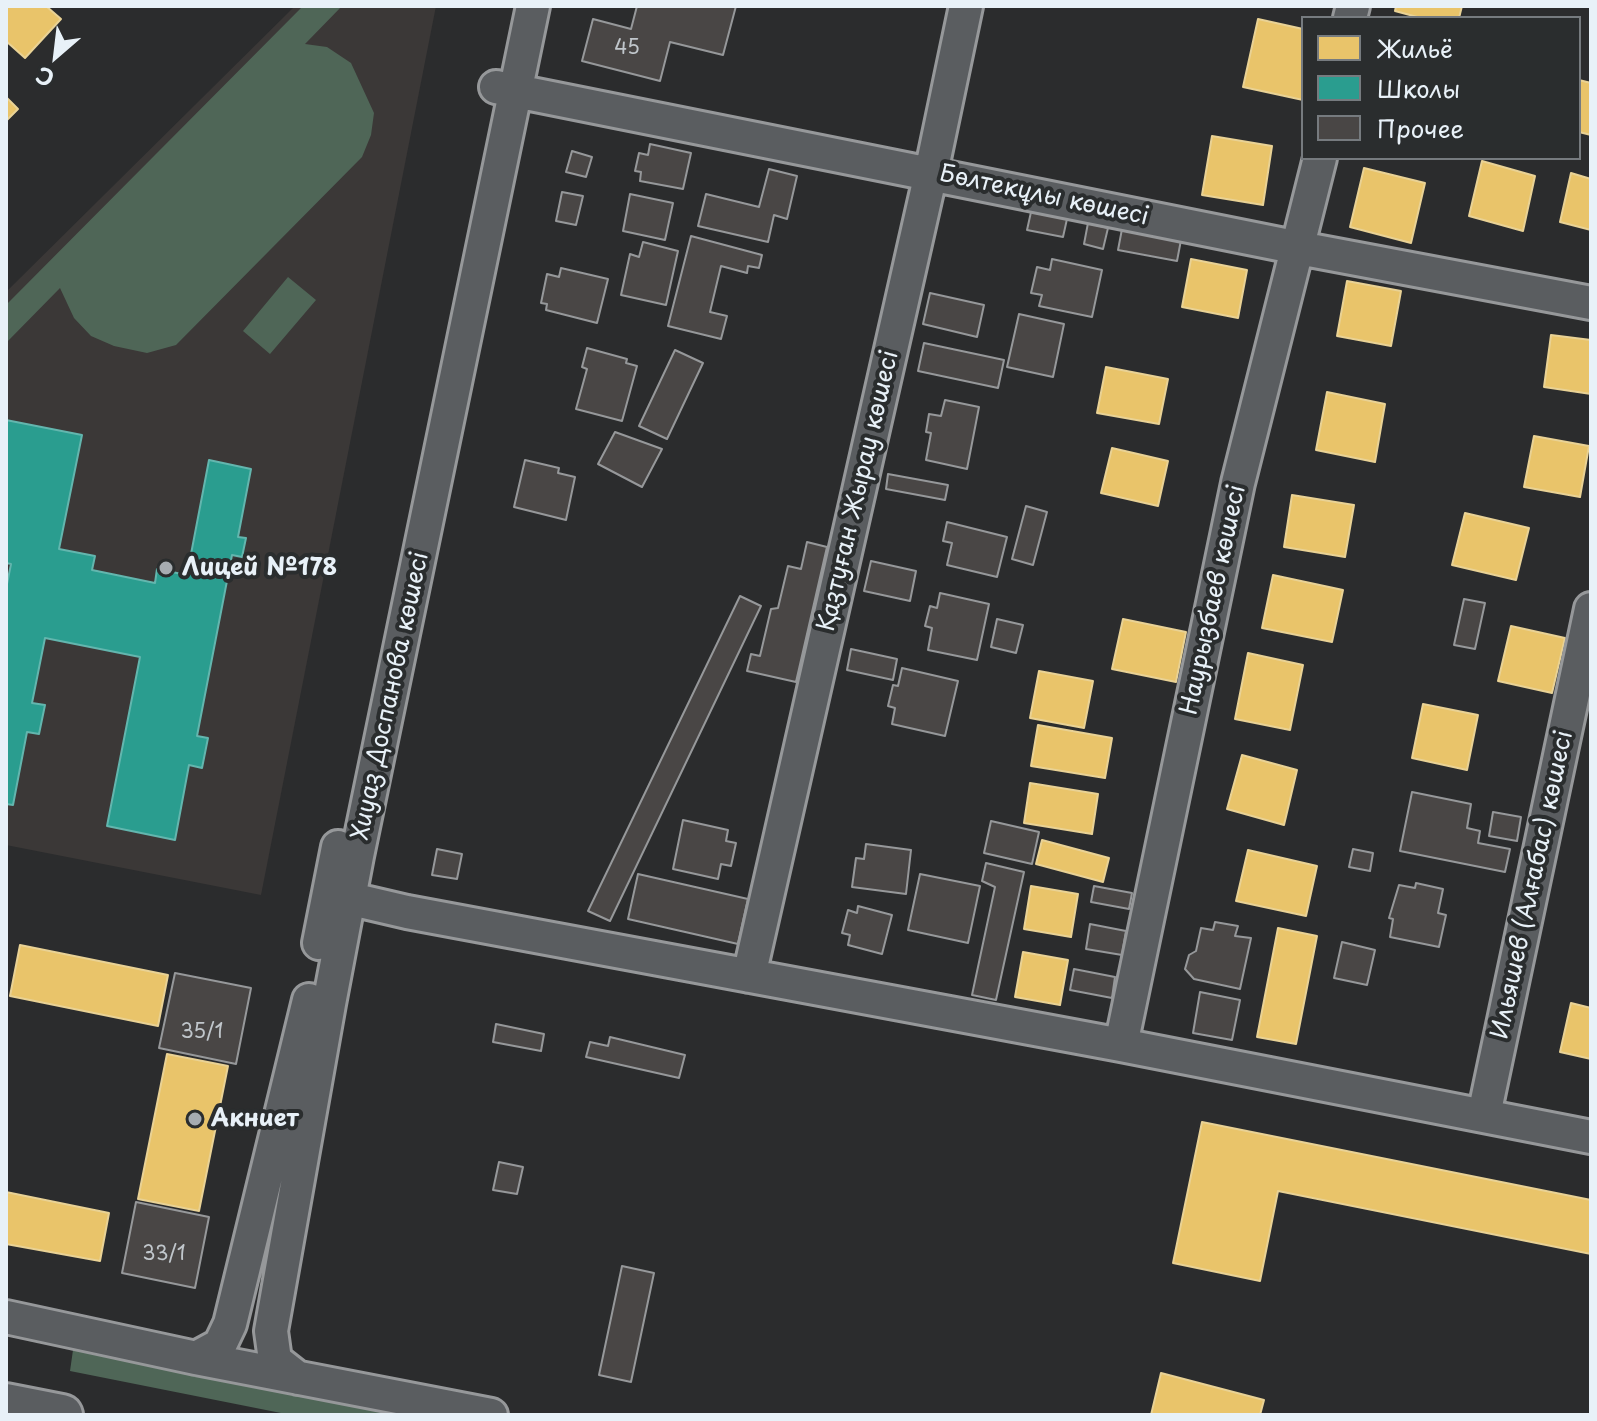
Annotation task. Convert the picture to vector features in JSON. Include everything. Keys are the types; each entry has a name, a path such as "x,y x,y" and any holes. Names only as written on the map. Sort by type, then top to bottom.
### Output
{"main road":[{"path":"6,1404 62,1415"}],"street":[{"name":"Хиуаз Доспанова көшесі","path":"196,1358 220,1345 230,1324 310,998 340,896 506,89 514,6"},
{"name":"Хиуаз Доспанова көшесі","path":"506,89 533,6"},
{"name":"Қазтуған Жырау көшесі","path":"749,976 966,6"},
{"name":"Бөлтекұлы көшесі","path":"506,89 1299,248 1591,303"},
{"name":"Наурызбаев көшесі","path":"1121,1045 1238,483 1320,160"},
{"name":"Ильяшев (Алғабас) көшесі","path":"1484,1115 1591,609"},
{"name":"Хиуаз Доспанова көшесі","path":"298,1378 275,1360 271,1331 329,1004 340,896"},
{"path":"340,896 407,912 1121,1045 1591,1137"},
{"path":"6,1317 196,1358 491,1415"}],"shaded area":[{"name":"Лицей №178","path":"295,6 436,6 261,895 6,845 6,292"}],"green space":[{"path":"303,6 342,6 305,44 327,47 351,63 374,113 371,135 362,157 176,345 147,353 114,346 91,336 74,318 60,288 6,343 6,305"},
{"path":"288,277 316,300 270,354 243,331"},
{"path":"74,1343 441,1415 291,1415 70,1371"}],"building: Жильё":[{"path":"8,6 46,6 61,19 25,58 6,41"},
{"path":"1396,6 1462,6 1460,16 1414,16 1395,11"},
{"path":"1258,19 1301,29 1301,100 1243,87"},
{"path":"1581,80 1591,83 1591,135 1581,132"},
{"path":"6,97 18,109 6,121"},
{"path":"1212,136 1272,146 1263,205 1202,195"},
{"path":"1482,161 1535,176 1523,231 1469,216"},
{"path":"1364,168 1425,183 1411,243 1350,227"},
{"path":"1571,173 1591,179 1591,230 1560,222"},
{"path":"1191,259 1247,270 1238,318 1182,307"},
{"path":"1347,281 1401,291 1391,346 1337,336"},
{"path":"1551,335 1591,340 1591,394 1544,387"},
{"path":"1106,367 1168,379 1159,424 1097,413"},
{"path":"1327,392 1385,404 1375,462 1316,450"},
{"path":"1534,436 1589,446 1580,497 1524,487"},
{"path":"1112,448 1168,461 1158,506 1101,493"},
{"path":"1292,495 1354,505 1345,557 1284,547"},
{"path":"1465,513 1529,528 1516,580 1452,565"},
{"path":"1273,575 1343,590 1332,642 1262,628"},
{"path":"1123,619 1186,632 1176,682 1112,669"},
{"path":"1511,626 1565,638 1552,693 1498,681"},
{"path":"1248,653 1303,665 1290,730 1235,719"},
{"path":"1039,671 1093,681 1084,728 1030,718"},
{"path":"1423,704 1478,715 1467,770 1412,758"},
{"path":"1038,725 1112,738 1105,778 1031,766"},
{"path":"1242,755 1297,770 1284,825 1227,809"},
{"path":"1030,783 1098,794 1092,834 1024,823"},
{"path":"1042,840 1109,858 1103,882 1036,864"},
{"path":"1248,850 1317,866 1306,916 1236,901"},
{"path":"1031,886 1078,894 1071,937 1024,929"},
{"path":"1278,928 1317,936 1296,1044 1257,1037"},
{"path":"20,945 168,975 158,1026 10,996"},
{"path":"1023,952 1068,960 1060,1005 1015,997"},
{"path":"1571,1003 1591,1008 1591,1059 1560,1052"},
{"path":"167,1054 228,1066 199,1211 138,1199"},
{"path":"1202,1122 1591,1200 1591,1254 1278,1191 1260,1281 1173,1263"},
{"path":"6,1192 109,1213 100,1261 6,1244"},
{"path":"1161,1373 1264,1400 1260,1415 1151,1415"}],"building: Школы":[{"path":"6,420 82,435 59,549 95,556 92,570 155,583 157,569 187,575 209,460 251,469 238,537 246,538 242,557 232,555 197,736 208,738 202,768 189,765 175,840 107,826 140,657 45,638 32,703 45,705 39,734 27,732 13,805 6,804 6,589 11,564 6,563"}],"building: Прочее":[{"path":"637,6 736,6 723,55 670,42 660,81 582,61 593,19 631,29"},
{"path":"650,144 691,153 683,189 640,181 641,172 635,171 639,153 648,155"},
{"path":"572,151 592,157 586,177 566,172"},
{"path":"769,169 797,176 787,219 774,215 768,242 698,226 706,194 759,207"},
{"path":"562,192 583,196 576,225 556,221"},
{"path":"630,194 673,203 665,240 623,231"},
{"path":"1031,212 1067,219 1063,237 1027,230"},
{"path":"1088,223 1108,228 1103,249 1084,244"},
{"path":"1122,229 1181,240 1177,261 1118,250"},
{"path":"691,236 762,255 759,268 748,266 747,273 721,266 710,312 727,316 721,339 668,326"},
{"path":"643,242 678,251 666,305 621,295 630,254 639,257"},
{"path":"1052,259 1102,270 1092,317 1039,306 1042,295 1031,293 1037,267 1050,270"},
{"path":"561,268 608,279 597,323 546,310 547,304 541,303 547,274 559,277"},
{"path":"930,293 984,305 977,337 923,324"},
{"path":"1019,314 1064,324 1053,377 1007,367"},
{"path":"924,343 1004,360 998,388 918,371"},
{"path":"587,348 627,359 626,363 637,366 622,421 576,409 587,369 582,367"},
{"path":"675,350 703,363 667,439 639,426"},
{"path":"945,400 979,407 967,469 926,460 931,433 926,432 929,414 941,416"},
{"path":"615,432 662,449 642,487 598,464"},
{"path":"525,460 559,468 558,473 575,477 566,520 514,507"},
{"path":"888,474 948,485 945,500 886,489"},
{"path":"1026,506 1047,512 1033,565 1012,559"},
{"path":"947,522 1007,537 997,577 947,565 952,543 943,541"},
{"path":"807,542 827,547 796,682 747,671 751,654 760,656 771,609 778,608 788,566 801,569"},
{"path":"871,561 916,571 910,601 864,591"},
{"path":"940,593 989,604 977,660 928,650 932,628 925,626 930,606 937,608"},
{"path":"740,596 761,606 610,921 588,911"},
{"path":"1464,599 1485,603 1475,649 1454,645"},
{"path":"997,619 1023,625 1016,653 991,647"},
{"path":"851,649 897,659 893,680 847,670"},
{"path":"902,668 958,681 945,736 892,724 895,708 888,706 893,685 898,686"},
{"path":"1412,792 1471,804 1467,828 1480,831 1478,843 1510,849 1505,872 1400,851"},
{"path":"1493,812 1521,817 1517,841 1489,836"},
{"path":"683,820 728,830 726,841 736,843 731,866 721,864 718,879 673,869"},
{"path":"991,821 1039,832 1032,864 984,853"},
{"path":"866,844 911,850 906,894 852,887 856,858 864,859"},
{"path":"437,849 462,854 457,879 432,875"},
{"path":"1353,849 1373,853 1370,871 1349,867"},
{"path":"986,863 1024,872 996,1000 972,995 995,887 982,881"},
{"path":"638,874 748,899 738,944 628,919"},
{"path":"920,874 980,886 968,943 908,930"},
{"path":"1416,883 1443,889 1438,913 1446,915 1439,947 1390,937 1393,919 1389,918 1399,885 1415,888"},
{"path":"1094,886 1132,893 1129,909 1091,902"},
{"path":"858,906 892,915 882,954 848,945 850,935 842,933 848,910 857,913"},
{"path":"1215,922 1238,926 1235,936 1251,938 1240,989 1194,979 1185,969 1189,955 1196,951 1201,928 1213,930"},
{"path":"1090,924 1126,931 1122,955 1086,949"},
{"path":"1342,942 1375,950 1367,985 1334,978"},
{"path":"1074,969 1115,977 1112,998 1070,990"},
{"path":"175,973 251,988 236,1064 159,1048"},
{"path":"1200,992 1240,1000 1232,1040 1193,1033"},
{"path":"496,1024 544,1034 541,1051 493,1042"},
{"path":"610,1037 685,1055 679,1078 586,1057 590,1042 608,1046"},
{"path":"499,1162 523,1167 517,1194 493,1190"},
{"path":"136,1202 209,1217 195,1288 122,1273"},
{"path":"622,1266 654,1273 631,1382 599,1375"}],"place":[{"name":"Лицей №178","path":"166,568"},
{"name":"Акниет","path":"195,1119"}]}
